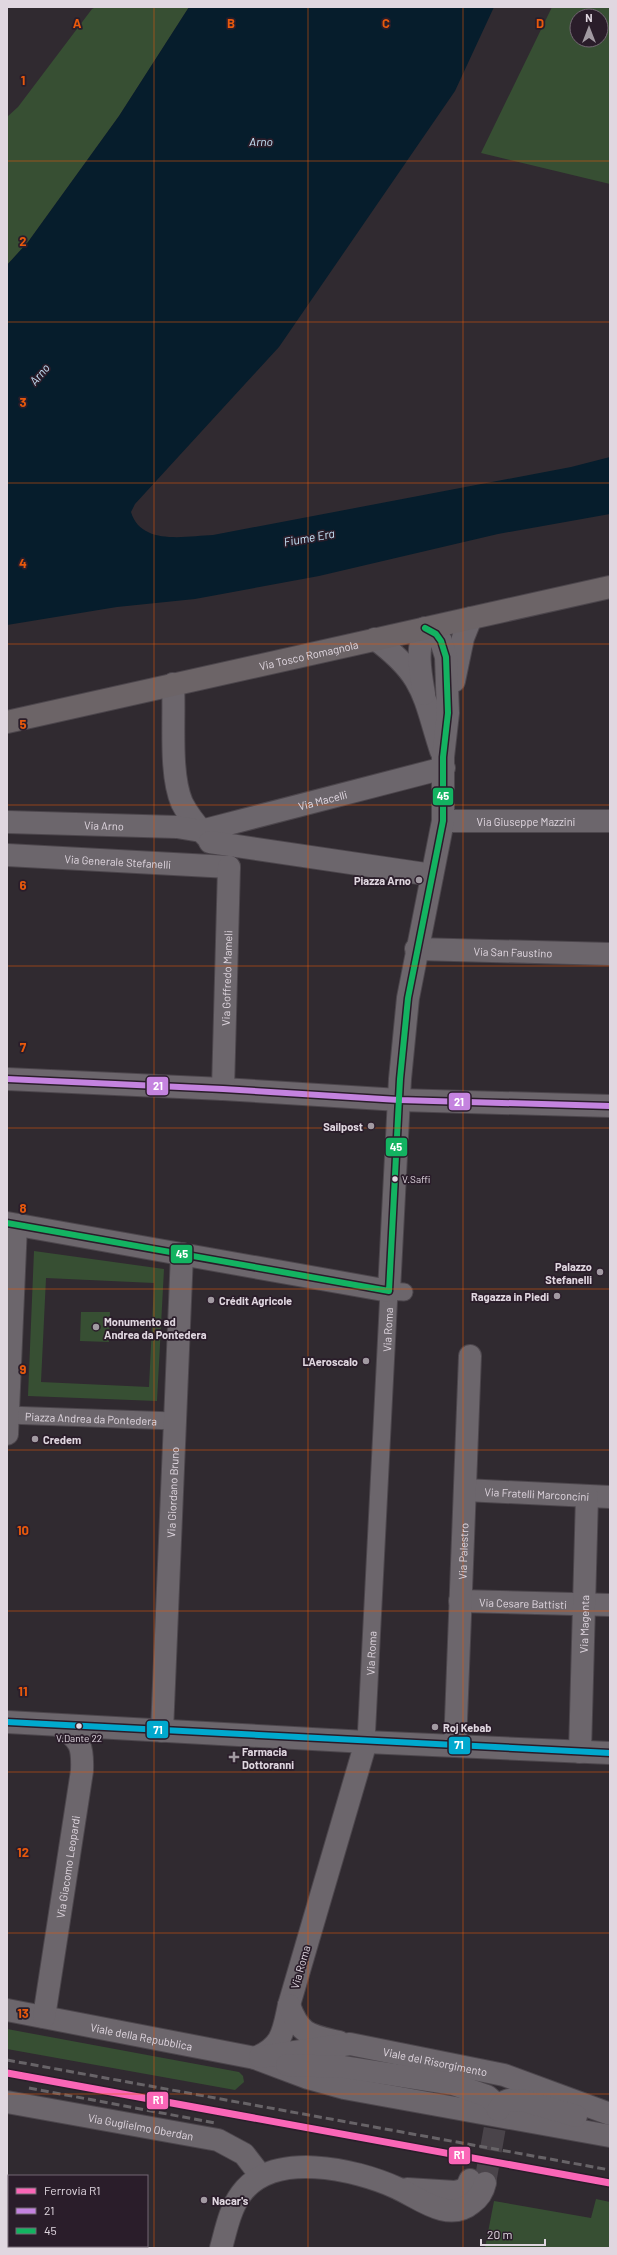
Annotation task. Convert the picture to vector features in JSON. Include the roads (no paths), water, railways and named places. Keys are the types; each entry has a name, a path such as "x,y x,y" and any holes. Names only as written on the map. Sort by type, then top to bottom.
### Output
{"main road":[{"name":"Via Tosco Romagnola","path":"7,722 375,638 610,587"}],"street":[{"path":"7,1424 11,1224 397,1292 399,1100 408,998 416,948 443,821 444,762 448,713 463,638 471,618"},
{"path":"444,762 424,694 419,660 420,642 425,628 436,634 443,644 446,657 448,713"},
{"path":"375,638 406,665 424,694"},
{"path":"174,684 174,745 180,795 186,809 229,868"},
{"name":"Via Macelli","path":"206,836 444,762"},
{"name":"Via Giuseppe Mazzini","path":"443,821 610,821"},
{"name":"Via Arno","path":"7,822 177,827 206,836 379,868 432,875"},
{"name":"Via Generale Stefanelli","path":"7,855 229,868"},
{"name":"Via Goffredo Mameli","path":"223,1089 229,868"},
{"name":"Via San Faustino","path":"416,948 610,954"},
{"path":"7,1079 223,1089 399,1100 610,1106"},
{"name":"Via Giordano Bruno","path":"162,1731 182,1254"},
{"name":"Via Roma","path":"255,2058 272,2049 280,2040 366,1742 397,1292"},
{"name":"Via Palestro","path":"455,1746 470,1356"},
{"name":"Piazza Andrea da Pontedera","path":"7,1424 174,1421"},
{"name":"Via Fratelli Marconcini","path":"465,1490 610,1497"},
{"name":"Via Magenta","path":"580,1752 587,1496"},
{"name":"Via Cesare Battisti","path":"460,1601 610,1606"},
{"path":"7,1722 366,1742 610,1753"},
{"name":"Via Giacomo Leopardi","path":"44,2017 82,1771 80,1744 71,1732 60,1726"},
{"path":"289,2005 297,2023 307,2034 350,2044"},
{"name":"Viale della Repubblica","path":"7,2010 255,2058 276,2065"},
{"name":"Viale del Risorgimento","path":"255,2058 350,2044 498,2073 610,2114"},
{"path":"276,2065 344,2067 466,2087 491,2109 504,2102 519,2100 610,2124"},
{"path":"276,2065 314,2080 344,2088 610,2136"},
{"name":"Via Guglielmo Oberdan","path":"7,2102 218,2140 244,2154 261,2176"},
{"path":"221,2248 238,2199 249,2185 261,2176 290,2168 320,2167 359,2175 398,2188 454,2192 466,2189 478,2182"}],"water":[{"name":"Arno","path":"189,7 494,7 455,91 279,347 135,504 131,512 136,523 144,530 166,537 213,535 571,467 610,457 610,514 498,534 319,576 195,599 117,607 7,625 7,265 28,242 119,116"}],"tunnel":[{"path":"485,2183 498,2110"}],"railway":[{"path":"7,2060 610,2170"},
{"path":"7,2073 205,2108"},
{"path":"29,2088 215,2123"}],"rail line":[{"name":"R1","path":"7,2073 610,2183"}],"place":[{"name":"Piazza Arno","path":"419,880"},
{"name":"Sailpost","path":"371,1126"},
{"name":"V.Saffi","path":"395,1179"},
{"name":"Palazzo Stefanelli","path":"600,1272"},
{"name":"Ragazza in Piedi","path":"557,1296"},
{"name":"Crédit Agricole","path":"211,1300"},
{"name":"Monumento ad Andrea da Pontedera","path":"96,1327"},
{"name":"L'Aeroscalo","path":"366,1361"},
{"name":"Credem","path":"35,1439"},
{"name":"V.Dante 22","path":"79,1726"},
{"name":"Roj Kebab","path":"435,1727"},
{"name":"Farmacia Dottoranni","path":"234,1757"},
{"name":"Nacar's","path":"204,2200"}],"water label":[{"name":"Fiume Era","path":"309,537"}]}
